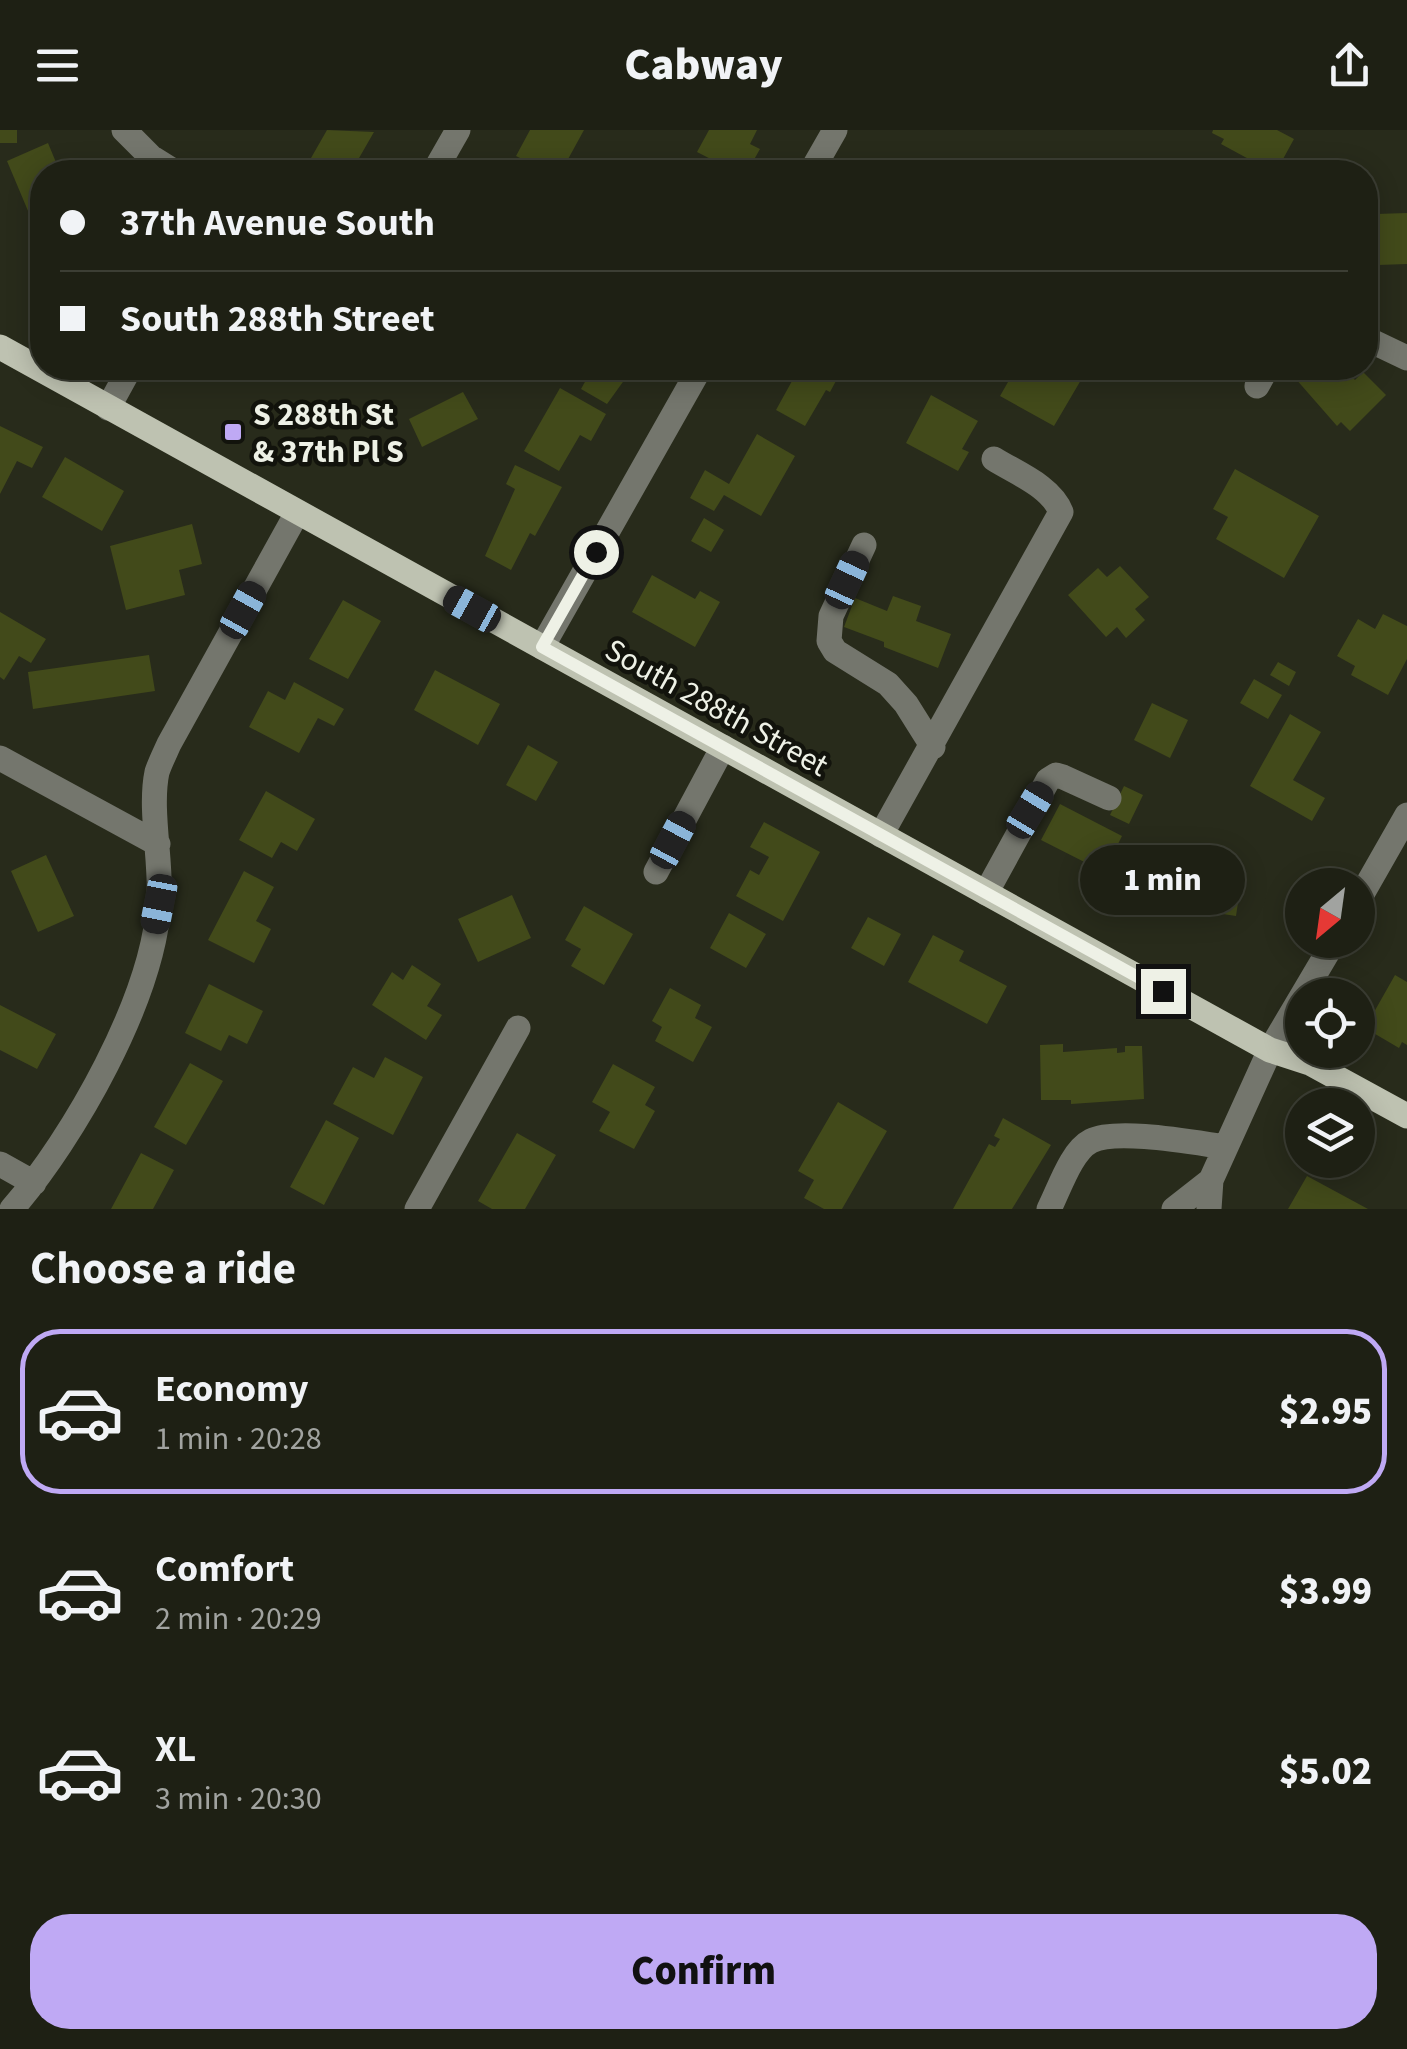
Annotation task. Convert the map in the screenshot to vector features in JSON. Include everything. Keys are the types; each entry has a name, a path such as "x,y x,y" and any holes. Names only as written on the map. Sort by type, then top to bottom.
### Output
{"main road":[{"name":"South 288th Street","path":"0,347 30,364"},
{"name":"South 288th Street","path":"58,380 1270,1050 1310,1063 1407,1116"}],"street":[{"path":"124,130 154,160"},
{"path":"441,160 458,130"},
{"path":"818,160 835,130"},
{"path":"1378,344 1407,358"},
{"path":"108,408 123,380"},
{"path":"542,647 693,380"},
{"path":"881,835 1061,512 1057,500 994,459"},
{"path":"12,1209 34,1183 115,1048 148,964 159,904 157,773 169,744 297,513"},
{"path":"864,545 831,616 829,641 834,650 888,684 919,722 932,746"},
{"path":"656,872 723,748"},
{"path":"0,758 158,844"},
{"path":"986,893 1048,780 1056,775 1063,777 1109,798"},
{"path":"1375,871 1407,816"},
{"path":"1208,1209 1211,1180 1270,1050 1324,958"},
{"path":"417,1209 518,1028"},
{"path":"1049,1209 1077,1156 1091,1141 1143,1136 1226,1147"},
{"path":"0,1164 34,1183"},
{"path":"1174,1209 1211,1180"}],"building":[{"path":"0,130 17,130 17,143 0,143"},
{"path":"327,130 374,132 358,160 310,160"},
{"path":"530,130 584,130 568,160 524,160 516,156"},
{"path":"709,130 757,130 750,144 760,149 754,160 713,160 697,152"},
{"path":"1277,130 1294,139 1282,160 1250,160 1221,144 1224,139 1212,133"},
{"path":"48,143 55,160 30,160 30,216 7,161"},
{"path":"1407,213 1407,264 1378,265 1378,214"},
{"path":"586,380 624,380 607,404 581,389"},
{"path":"836,380 830,392 826,390 805,426 776,410 792,381"},
{"path":"1009,380 1081,380 1054,426 1000,396"},
{"path":"1297,380 1371,380 1386,395 1350,431 1341,422 1337,426"},
{"path":"560,388 606,414 591,441 580,435 559,471 524,451"},
{"path":"463,392 478,419 422,447 409,419"},
{"path":"931,395 978,421 962,449 969,452 958,471 906,443"},
{"path":"0,426 43,447 32,468 17,461 0,494"},
{"path":"757,434 795,456 761,516 724,495 714,511 690,498 705,470 729,484"},
{"path":"65,457 124,491 102,531 42,497"},
{"path":"515,465 562,487 535,536 530,533 511,570 485,556 515,489 506,484"},
{"path":"1235,469 1319,516 1284,578 1216,539 1228,517 1213,509"},
{"path":"704,518 724,530 711,552 691,541"},
{"path":"192,524 202,564 179,570 185,595 126,610 110,546"},
{"path":"1120,566 1149,597 1135,609 1145,620 1126,638 1117,627 1106,637 1068,595 1098,568 1107,577"},
{"path":"652,575 695,599 700,591 720,602 695,647 632,612"},
{"path":"893,596 921,606 916,621 951,634 938,668 844,627 855,598 887,611"},
{"path":"343,600 381,621 348,679 309,659"},
{"path":"0,612 46,639 31,663 19,656 4,680 0,677"},
{"path":"1383,614 1407,626 1407,659 1388,695 1351,675 1355,666 1337,656 1358,619 1375,629"},
{"path":"149,655 155,691 33,709 28,672"},
{"path":"1278,662 1296,672 1289,686 1270,675"},
{"path":"435,670 500,704 478,745 414,710"},
{"path":"1254,679 1282,695 1268,719 1240,703"},
{"path":"294,682 344,709 334,726 318,718 299,753 249,727 268,691 285,700"},
{"path":"1152,703 1188,720 1170,758 1134,740"},
{"path":"1290,714 1321,732 1293,780 1325,798 1312,821 1250,786"},
{"path":"528,745 558,762 536,801 506,785"},
{"path":"1124,786 1143,795 1129,824 1110,815"},
{"path":"266,791 315,819 297,851 281,842 272,858 239,840"},
{"path":"1060,804 1122,836 1104,872 1041,840"},
{"path":"764,822 820,852 783,921 736,896 750,870 759,875 769,857 750,847"},
{"path":"46,855 74,916 38,932 11,871"},
{"path":"1169,865 1242,876 1236,916 1163,905"},
{"path":"244,871 274,887 256,921 271,929 254,963 208,940"},
{"path":"512,895 531,938 478,962 458,919"},
{"path":"584,906 633,934 604,985 571,966 581,949 565,940"},
{"path":"729,913 766,934 746,968 710,948"},
{"path":"868,917 901,934 884,966 851,948"},
{"path":"933,935 964,951 959,961 1007,986 987,1024 908,982"},
{"path":"412,965 441,984 427,1006 442,1015 426,1040 372,1005 392,972 403,980"},
{"path":"1395,975 1407,982 1407,1045 1402,1042 1399,1048 1375,1034 1375,1010"},
{"path":"209,984 263,1011 247,1044 229,1035 221,1051 185,1033"},
{"path":"670,988 701,1005 695,1018 712,1027 693,1062 655,1041 662,1027 652,1021"},
{"path":"0,1005 56,1034 37,1069 0,1050"},
{"path":"1063,1044 1063,1052 1117,1048 1117,1053 1125,1052 1125,1046 1142,1046 1144,1099 1071,1104 1071,1100 1041,1100 1040,1045"},
{"path":"385,1057 423,1077 393,1135 333,1104 353,1067 374,1078"},
{"path":"190,1063 223,1081 186,1145 154,1127"},
{"path":"613,1064 655,1087 645,1105 655,1111 634,1149 599,1131 610,1112 592,1102"},
{"path":"838,1102 887,1131 842,1209 824,1209 804,1198 814,1180 798,1171"},
{"path":"1003,1118 1051,1145 1012,1209 953,1209 989,1144 995,1147 1000,1139 994,1136"},
{"path":"326,1120 359,1138 324,1205 290,1187"},
{"path":"517,1133 556,1155 525,1209 492,1209 478,1201"},
{"path":"141,1153 174,1170 153,1209 111,1209"},
{"path":"1306,1178 1311,1178 1368,1209 1288,1209"}],"place":[{"name":"S 288th St & 37th Pl S","path":"233,432"}],"route":[{"path":"596,552 542,647 1163,991"}]}
